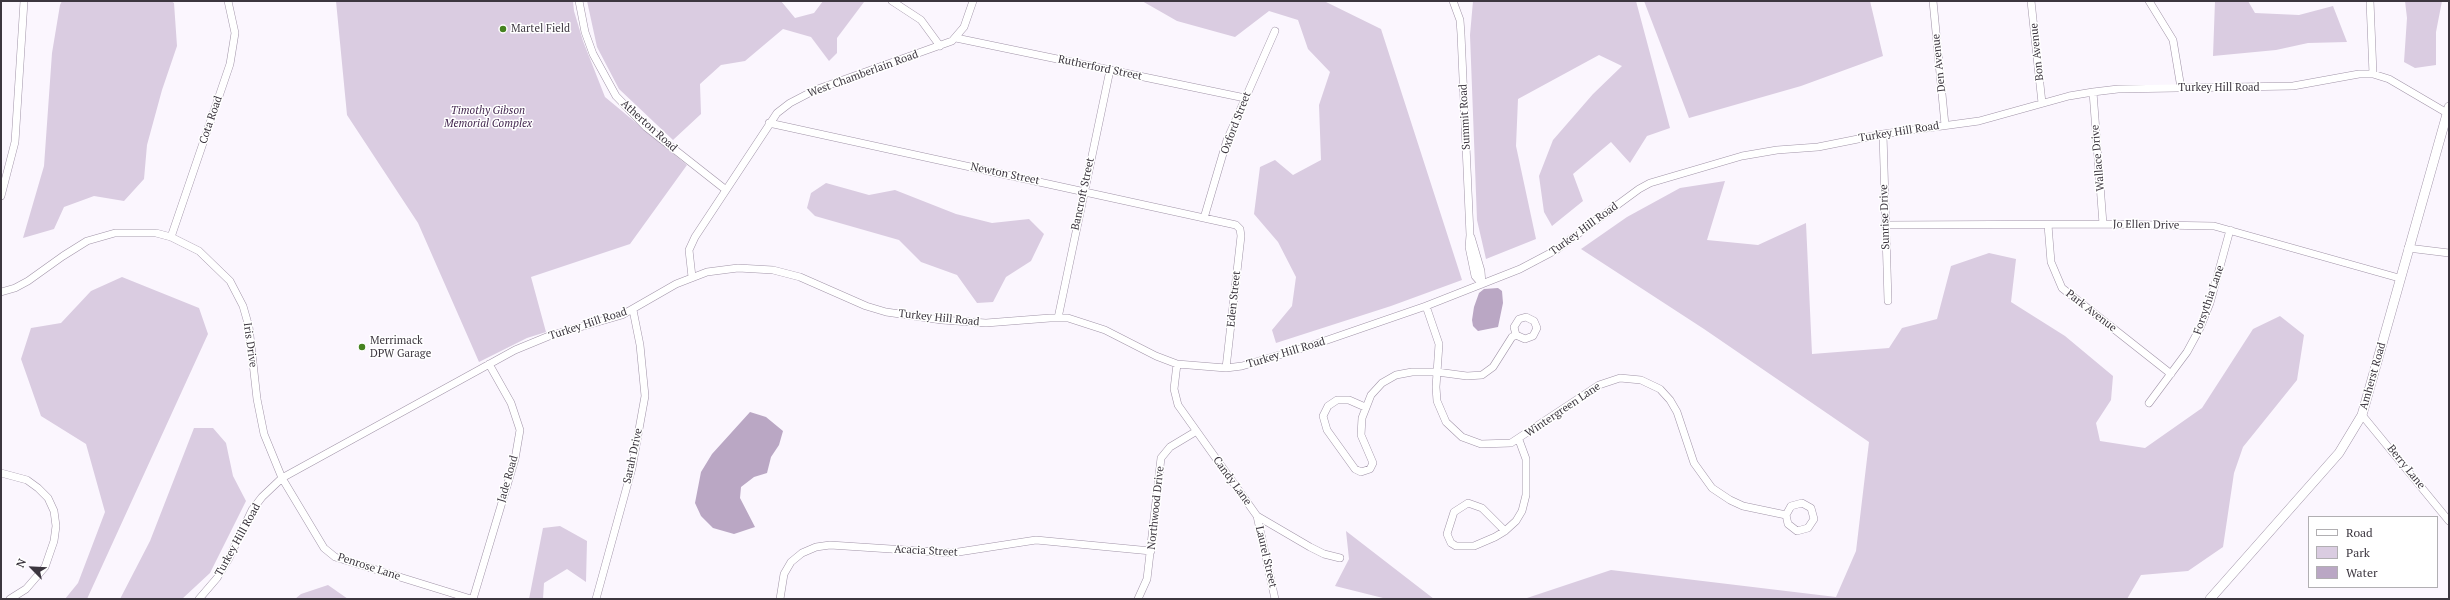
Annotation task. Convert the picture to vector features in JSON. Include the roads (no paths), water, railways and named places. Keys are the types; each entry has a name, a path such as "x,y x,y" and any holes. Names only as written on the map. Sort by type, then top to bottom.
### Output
{"street":[{"path":"1,196 14,142 24,1"},
{"name":"Cota Road","path":"171,237 230,64 235,33 228,1"},
{"name":"Atherton Road","path":"579,1 585,32 593,54 616,96 646,127 726,190"},
{"path":"892,1 921,20 940,46"},
{"path":"956,38 964,26 973,1"},
{"name":"Summit Road","path":"1453,1 1460,20 1461,34 1470,235 1469,247 1475,276 1482,284"},
{"name":"Den Avenue","path":"1933,1 1945,125"},
{"name":"Bon Avenue","path":"2031,1 2042,103"},
{"path":"2149,1 2173,40 2181,88"},
{"path":"2370,1 2372,74"},
{"name":"Oxford Street","path":"1204,218 1227,140 1275,31"},
{"name":"West Chamberlain Road","path":"692,277 689,258 691,243 769,123 790,103 815,90 940,46 956,38"},
{"name":"Rutherford Street","path":"956,38 1245,98"},
{"name":"Bancroft Street","path":"1058,318 1083,191 1110,70"},
{"name":"Turkey Hill Road","path":"199,599 217,578 228,560 252,510 262,497 282,478 525,345 608,320 633,310 660,293 692,277 707,272 752,268 787,273 852,301 892,313 986,323 1058,318 1092,324 1156,356 1177,364 1226,368 1242,366 1303,348 1426,306 1520,269 1550,254 1638,189 1650,183 1742,156 1777,150 1818,147 1883,134 1993,118 2042,103 2093,92 2181,88 2293,86 2348,76 2372,74 2390,79 2448,110"},
{"name":"Wallace Drive","path":"2093,92 2103,224"},
{"name":"Amherst Road","path":"2210,599 2339,453 2362,415 2399,278 2448,110"},
{"name":"Newton Street","path":"769,123 1236,225 1240,229"},
{"name":"Sunrise Drive","path":"1883,134 1888,301"},
{"name":"Jo Ellen Drive","path":"1885,226 2103,224 2193,225 2230,230 2399,278"},
{"name":"Park Avenue","path":"2048,225 2051,262 2062,288 2171,374"},
{"name":"Eden Street","path":"1226,368 1240,229"},
{"name":"Forsythia Lane","path":"2149,404 2188,352 2200,328 2210,303 2230,230"},
{"name":"Iris Drive","path":"1,292 15,288 28,281 75,248 115,233 142,232 171,237 199,251 211,260 230,281 237,293 249,327 257,399 264,434 282,478"},
{"path":"2408,248 2449,253"},
{"name":"Wintergreen Lane","path":"1426,306 1439,344 1436,394 1439,409 1446,422 1456,432 1468,440 1486,445 1504,445 1519,440 1542,422 1599,385 1620,378 1641,380 1660,389 1670,400 1677,412 1694,463 1712,488 1730,500 1743,506 1786,515"},
{"name":"Sarah Drive","path":"596,599 632,468 645,396 641,352 633,310"},
{"path":"1365,407 1349,400 1337,400 1328,406 1323,416 1327,430 1355,469 1361,472 1370,469 1373,463 1361,435 1365,407 1376,389 1392,377 1412,372 1438,372 1467,376 1485,373 1493,367 1510,340 1516,335"},
{"name":"Jade Road","path":"472,599 515,459 520,430 511,403 489,364"},
{"name":"Candy Lane","path":"1177,364 1174,389 1178,405 1195,432 1257,516 1310,547 1324,554 1340,558"},
{"name":"Berry Lane","path":"2362,415 2448,517"},
{"name":"Northwood Drive","path":"1138,599 1147,579 1162,458 1170,447 1195,432"},
{"path":"1505,531 1482,508 1468,503 1454,512 1447,534 1451,543 1463,547 1480,544 1505,531 1520,516 1526,500 1526,459 1519,440"},
{"path":"1,473 27,480 38,488 48,498 54,511 56,526 54,541 45,567 26,589 10,599"},
{"name":"Penrose Lane","path":"282,478 324,548 335,557 472,599"},
{"path":"1802,503 1811,508 1814,519 1808,528 1800,531 1789,526 1786,515 1791,506 1802,503"},
{"name":"Laurel Street","path":"1257,516 1275,599"},
{"name":"Acacia Street","path":"780,599 784,574 791,562 802,553 816,547 844,545 952,554 1036,540 1151,551"}],"water":[{"path":"1498,288 1502,291 1503,303 1498,327 1478,331 1473,326 1472,320 1474,307 1479,293 1484,289"},
{"path":"750,412 766,417 783,431 779,445 771,457 767,473 754,477 741,487 740,498 755,527 734,534 713,528 701,516 695,503 701,472 712,454"}],"place":[{"name":"Martel Field","path":"503,29"},
{"name":"Merrimack DPW Garage","path":"362,347"}],"park label":[{"name":"Timothy Gibson Memorial Complex","path":"488,117"}]}
